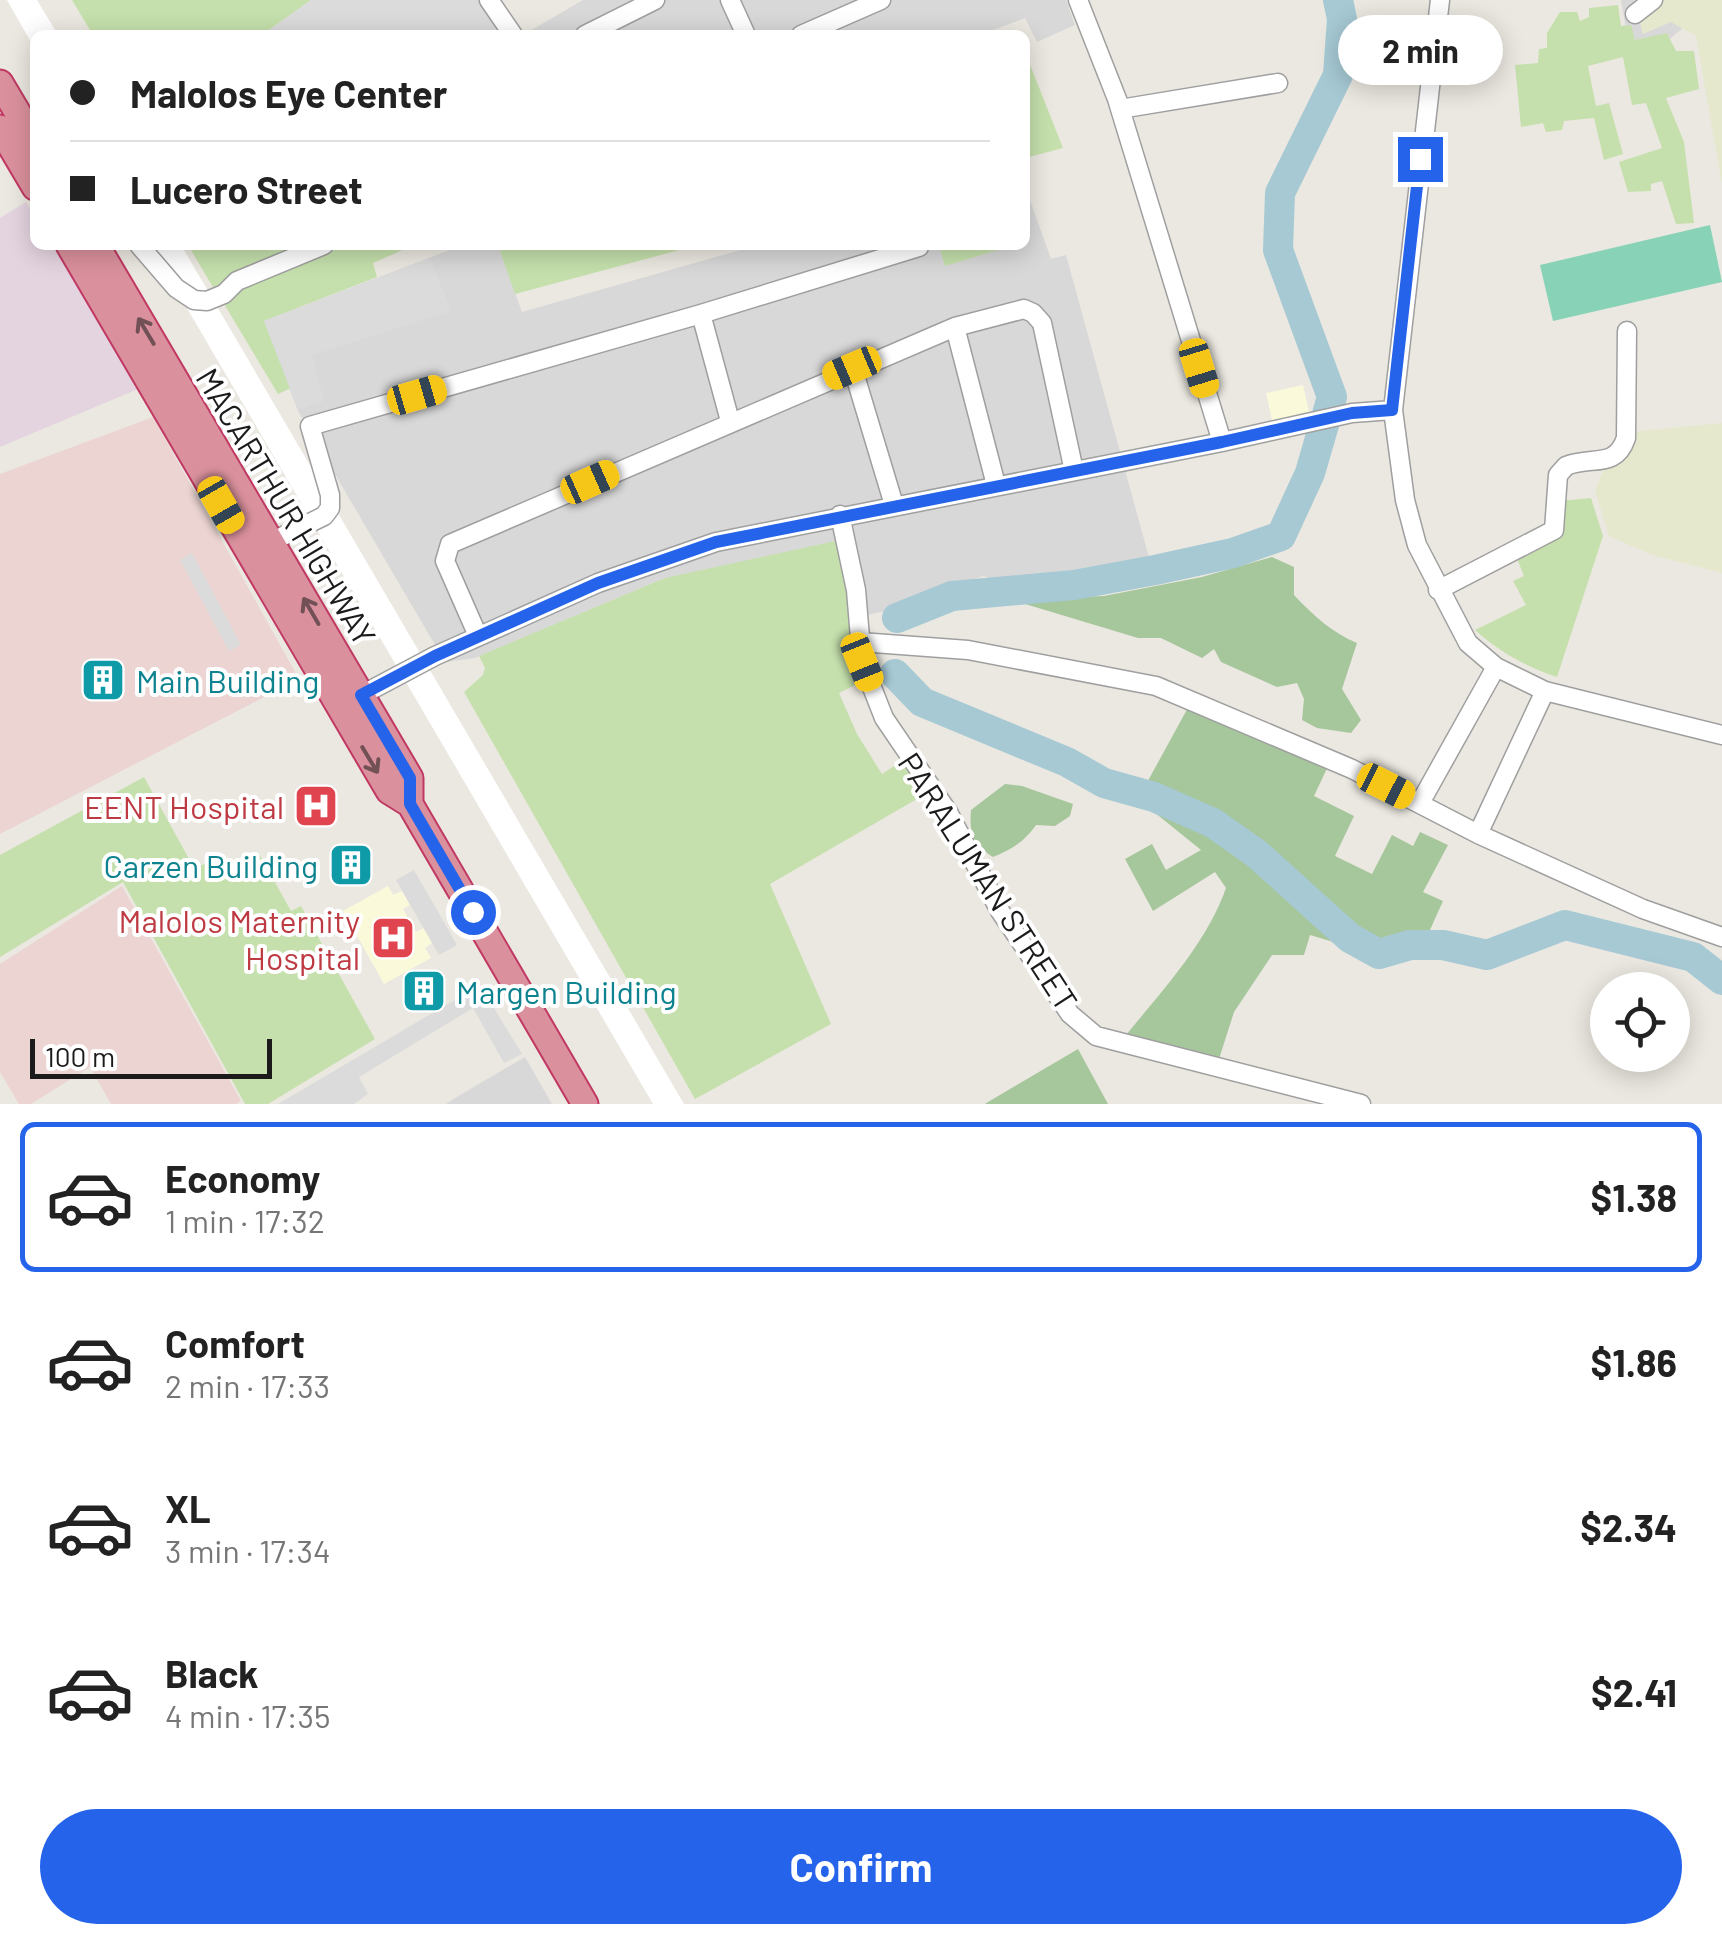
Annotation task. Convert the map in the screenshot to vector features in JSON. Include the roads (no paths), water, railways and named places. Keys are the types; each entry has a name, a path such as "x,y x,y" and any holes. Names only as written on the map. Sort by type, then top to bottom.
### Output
{"highway":[{"path":"0,82 30,133"},
{"path":"0,128 30,179"},
{"name":"MACARTHUR HIGHWAY","path":"72,250 208,460 350,701 410,778 410,804 584,1104"},
{"name":"MACARTHUR HIGHWAY","path":"99,250 208,460 271,542 350,701"}],"street":[{"path":"488,0 509,30"},
{"path":"594,30 655,0"},
{"path":"730,0 744,30"},
{"path":"812,30 881,0"},
{"path":"1078,0 1120,108 1222,442"},
{"path":"1440,0 1392,410 1405,500 1417,545 1468,643 1496,667 1545,691 1722,736"},
{"path":"1635,14 1653,0"},
{"path":"1120,108 1278,84"},
{"path":"143,250 176,288 194,300 208,300 224,294 237,282 312,250"},
{"path":"271,542 324,516 330,508 330,494 310,426 909,250"},
{"path":"478,636 445,561 450,544 955,327 1024,309 1042,323 1074,470"},
{"path":"701,314 730,422"},
{"path":"955,327 996,485"},
{"path":"1438,590 1554,530 1558,475 1566,466 1614,458 1622,452 1626,438 1626,331"},
{"path":"852,368 894,506"},
{"path":"350,701 478,636 598,583 716,542 1352,413 1392,410"},
{"name":"PARALUMAN STREET","path":"840,515 856,590 862,662 884,718 948,812 1000,911 1070,1014 1096,1036 1362,1104"},
{"path":"860,642 968,650 1156,686 1334,761 1478,834 1642,909 1722,937"},
{"path":"1420,804 1496,667"},
{"path":"1478,834 1545,691"}],"waterway":[{"path":"897,618 952,596 1074,585 1233,553 1281,536 1310,473 1332,397 1278,250 1280,193 1338,75 1342,19 1338,0"},
{"path":"895,674 922,702 1067,762 1104,783 1154,797 1213,823 1257,854 1350,938 1379,954 1410,945 1443,945 1487,955 1565,925 1693,957 1722,980"}],"place":[{"name":"Main Building","path":"103,680"},
{"name":"EENT Hospital","path":"316,806"},
{"name":"Carzen Building","path":"351,865"},
{"name":"Malolos Maternity Hospital","path":"393,938"},
{"name":"Margen Building","path":"424,991"}]}
